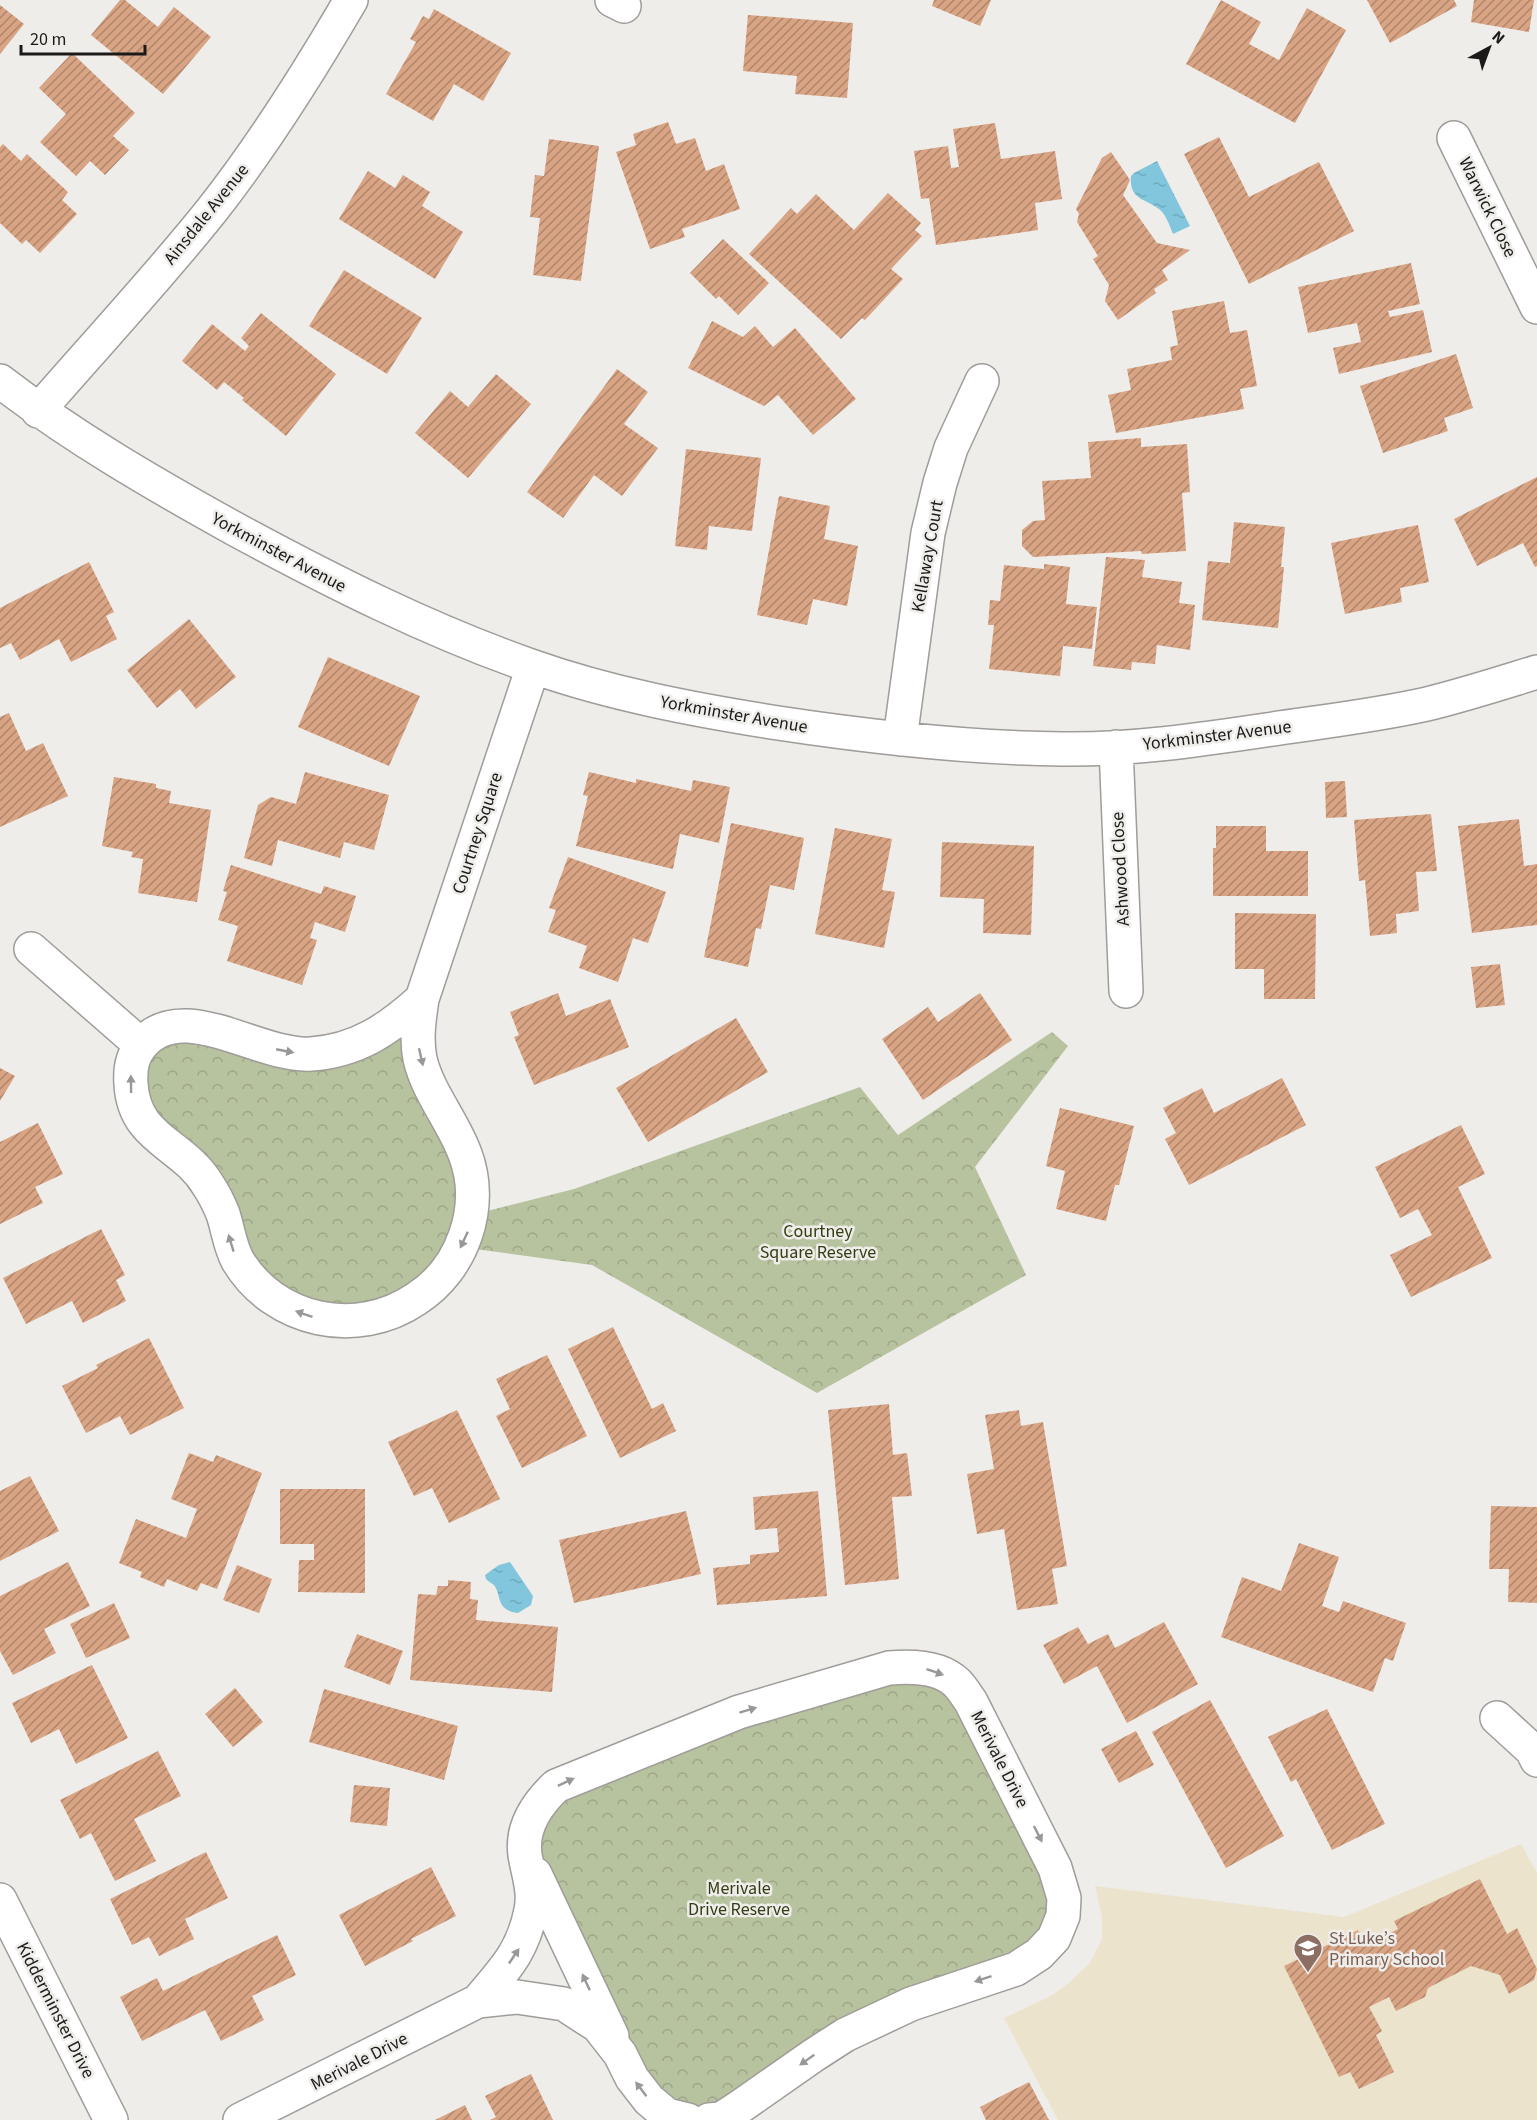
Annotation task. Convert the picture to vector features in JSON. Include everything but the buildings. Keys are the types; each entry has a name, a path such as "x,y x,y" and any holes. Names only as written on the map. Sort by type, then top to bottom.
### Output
{"street":[{"name":"Ainsdale Avenue","path":"38,411 218,202 293,96 351,0"},
{"name":"Warwick Close","path":"1454,138 1537,307"},
{"name":"Yorkminster Avenue","path":"0,381 38,411 137,475 384,607 533,667 615,690 724,714 900,739 1066,749 1116,747 1196,740 1351,718 1427,704 1537,672"},
{"name":"Kellaway Court","path":"900,739 930,523 951,448 982,381"},
{"name":"Courtney Square","path":"141,1045 135,1053 130,1078 131,1095 137,1113 148,1129 180,1152 208,1184 223,1214 236,1258 248,1276 263,1291 282,1305 300,1313 337,1322 357,1322 398,1310 418,1299 435,1284 461,1247 469,1229 472,1207 471,1180 466,1156 434,1093 421,1061 418,1035 422,999 533,667"},
{"name":"Ashwood Close","path":"1116,747 1126,991"},
{"path":"31,949 141,1045 154,1033 171,1026 191,1025 289,1053 329,1052 383,1031 422,999"},
{"name":"Merivale Drive","path":"478,2001 521,1946 532,1908 525,1835 532,1815 542,1799 556,1786 739,1712 889,1668 913,1666 937,1672 956,1682 971,1702 1055,1868 1064,1898 1063,1916 1054,1938 1040,1954 1016,1969 911,2004 845,2035 721,2119 709,2120"},
{"path":"1497,1718 1532,1750 1537,1760"},
{"name":"Merivale Drive","path":"525,1853 632,2078 649,2100 667,2115 688,2120"},
{"name":"Kidderminster Drive","path":"0,1900 111,2120"},
{"name":"Merivale Drive","path":"240,2120 478,2001 517,1997 564,2004 597,2026 620,2054"}],"shaded area":[{"name":"St Luke’s Primary School","path":"1521,1844 1537,1873 1537,2120 1058,2120 1004,2018 1051,1996 1090,1963 1102,1939 1102,1917 1095,1886 1344,1917"}],"green space":[{"name":"Courtney Square Reserve","path":"397,1021 471,1215 574,1189 860,1087 898,1135 1052,1032 1068,1046 975,1167 1026,1275 817,1393 592,1265 461,1247 398,1310 282,1305 223,1214 148,1129 141,1045 154,1033 289,1053"},
{"name":"Merivale Drive Reserve","path":"937,1672 1055,1868 1054,1938 945,1992 721,2119 649,2100 525,1835 532,1815 739,1712"}],"water":[{"path":"1157,161 1190,226 1173,234 1161,211 1135,194 1131,184 1131,176 1134,173"},
{"path":"510,1562 533,1596 531,1605 518,1613 502,1605 494,1585 486,1579 485,1575 499,1565"}],"place":[{"name":"St Luke’s Primary School","path":"1308,1974"}]}
